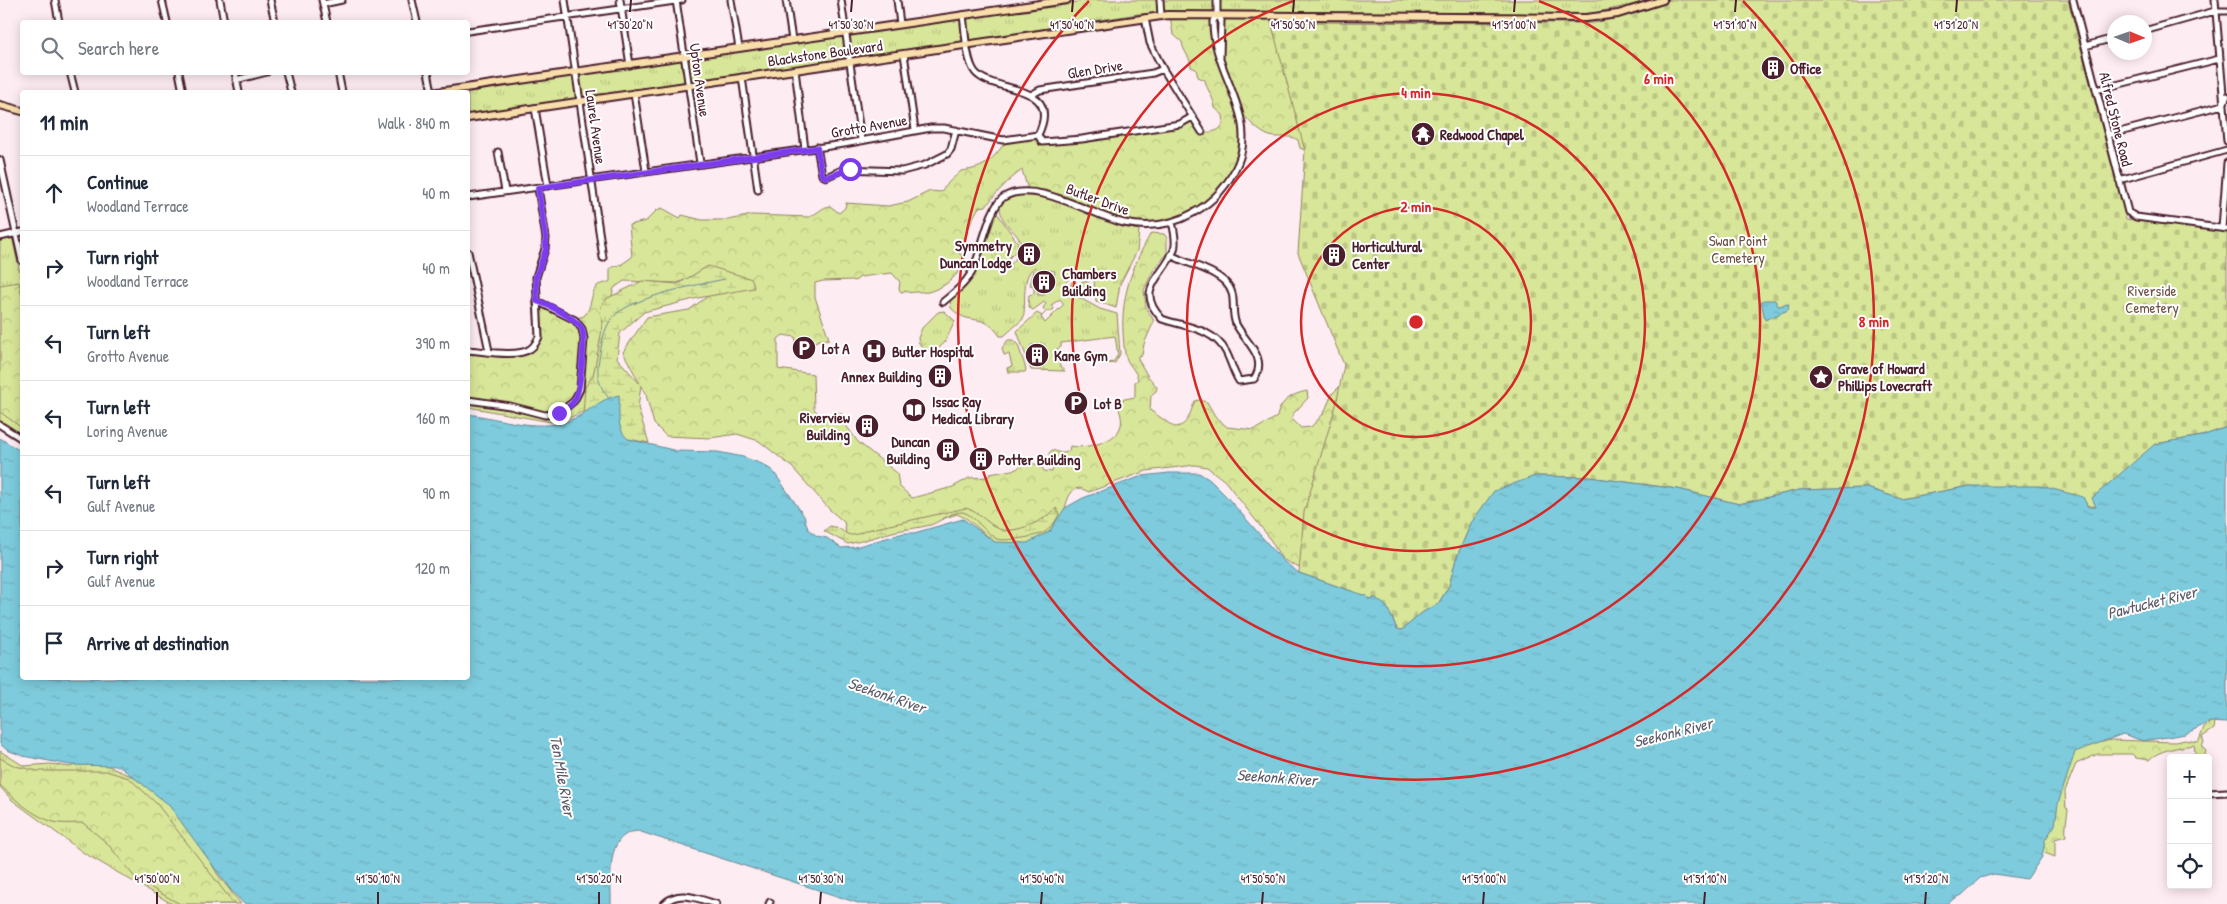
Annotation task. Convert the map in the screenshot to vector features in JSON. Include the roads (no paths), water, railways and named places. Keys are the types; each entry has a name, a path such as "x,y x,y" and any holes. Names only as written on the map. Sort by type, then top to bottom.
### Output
{"main road":[{"name":"Blackstone Boulevard","path":"453,90 1067,0"},
{"name":"Blackstone Boulevard","path":"470,118 1161,16 1579,19 1618,14 1663,0"},
{"path":"0,105 20,110"}],"street":[{"path":"55,0 60,20"},
{"path":"162,0 167,20"},
{"path":"220,0 224,20"},
{"path":"270,0 275,20"},
{"path":"326,20 322,2 342,0"},
{"path":"412,0 417,20"},
{"name":"Laurel Avenue","path":"565,0 603,258"},
{"path":"620,0 630,65"},
{"path":"470,31 678,0"},
{"name":"Upton Avenue","path":"678,0 684,57 700,163"},
{"path":"731,0 739,48"},
{"path":"786,0 792,40"},
{"path":"841,0 861,140"},
{"path":"897,0 900,24"},
{"path":"1160,0 1161,16"},
{"name":"Butler Drive","path":"943,302 968,277 981,253 996,208 1004,197 1009,195 1023,192 1054,197 1129,224 1149,226 1172,222 1198,210 1212,199 1229,179 1241,155 1243,134 1240,115 1220,62 1221,20 1217,15 1217,0"},
{"name":"Alfred Stone Road","path":"2073,0 2119,180 2130,215 2225,228"},
{"path":"2214,0 2227,141"},
{"path":"2152,29 2215,11 2227,11"},
{"path":"962,15 970,63 976,74 1031,95 1037,100 1043,116 1038,135 1042,142 1052,143 1180,124 1192,117"},
{"path":"1146,18 1150,43 1163,69 1202,132"},
{"path":"2085,46 2107,40"},
{"path":"904,54 916,130"},
{"path":"2096,90 2219,59"},
{"name":"Glen Drive","path":"1031,95 1040,90 1154,73 1163,69"},
{"path":"795,70 805,149"},
{"path":"71,75 74,90"},
{"path":"179,75 182,90"},
{"path":"235,75 238,90"},
{"path":"236,80 255,75"},
{"path":"287,75 290,90"},
{"path":"339,75 342,90"},
{"path":"429,75 432,90"},
{"path":"742,77 758,190"},
{"path":"634,93 646,171"},
{"path":"2223,105 2227,96"},
{"path":"2108,135 2223,105"},
{"path":"535,108 548,186"},
{"name":"Grotto Avenue","path":"470,197 817,148 916,130 944,128 1002,140 1038,135"},
{"path":"817,148 820,170 822,175 826,177 850,169 883,172 902,171 925,165 947,154 956,130"},
{"path":"2119,180 2227,150"},
{"path":"498,152 505,191"},
{"path":"0,160 19,232 0,237"},
{"path":"2225,228 2227,164"},
{"path":"470,350 519,353 536,344 539,337 536,277 546,249 546,238 538,188"},
{"path":"1171,255 1212,272 1230,288 1234,300 1236,324 1250,341 1258,360 1258,369 1254,379 1239,380 1226,351 1213,336 1203,330 1162,320 1156,314 1151,303 1151,288 1175,246 1172,222"},
{"path":"470,261 489,351"},
{"path":"470,400 510,406 545,415 559,413 574,401 580,389 584,339 582,329 575,320 537,301"},
{"path":"0,425 20,438"},
{"path":"2212,794 2227,792"},
{"path":"664,904 676,896 684,895 716,904"}],"water":[{"path":"1775,300 1778,306 1789,304 1788,310 1765,320 1761,301"},
{"path":"619,395 621,430 628,439 677,451 718,452 743,457 762,464 773,471 804,516 808,529 817,536 827,538 841,548 855,547 904,533 914,533 963,519 995,542 1027,543 1049,532 1065,508 1083,498 1142,476 1169,473 1199,473 1210,480 1225,495 1283,561 1299,573 1366,596 1369,599 1376,598 1387,607 1397,629 1402,630 1423,612 1438,604 1449,586 1456,559 1471,523 1494,491 1535,476 1589,477 1678,489 1739,504 1799,490 1867,488 1901,499 1970,486 2041,486 2083,497 2088,507 2096,507 2092,498 2155,444 2202,436 2227,427 2227,723 2210,722 2185,734 2143,741 2123,734 2075,752 2058,804 2055,825 2045,840 2042,857 2027,879 1994,874 1980,878 1962,895 1948,904 861,904 638,831 627,834 615,848 611,870 611,904 244,904 230,889 168,804 119,766 70,765 23,756 7,750 0,744 0,438 20,451 20,680 470,680 470,414 530,425 556,424 575,418"}],"waterway":[{"path":"608,397 598,377 598,366 604,333 615,315 637,302 652,297 725,279"}],"place":[{"name":"Office","path":"1773,68"},
{"name":"Redwood Chapel","path":"1423,134"},
{"name":"Symmetry Duncan Lodge","path":"1029,254"},
{"name":"Horticultural Center","path":"1334,255"},
{"name":"Chambers Building","path":"1044,282"},
{"name":"Lot A","path":"804,348"},
{"name":"Butler Hospital","path":"874,351"},
{"name":"Kane Gym","path":"1037,355"},
{"name":"Annex Building","path":"940,376"},
{"name":"Grave of Howard Phillips Lovecraft","path":"1821,377"},
{"name":"Lot B","path":"1076,403"},
{"name":"Issac Ray Medical Library","path":"914,410"},
{"name":"Riverview Building","path":"867,426"},
{"name":"Duncan Building","path":"948,450"},
{"name":"Potter Building","path":"981,459"}],"park label":[{"name":"Swan Point Cemetery","path":"1738,248"},
{"name":"Riverside Cemetery","path":"2152,298"}],"water label":[{"name":"Pawtucket River","path":"2152,602"},
{"name":"Seekonk River","path":"887,695"},
{"name":"Seekonk River","path":"1673,732"},
{"name":"Ten Mile River","path":"563,776"},
{"name":"Seekonk River","path":"1277,777"}]}
